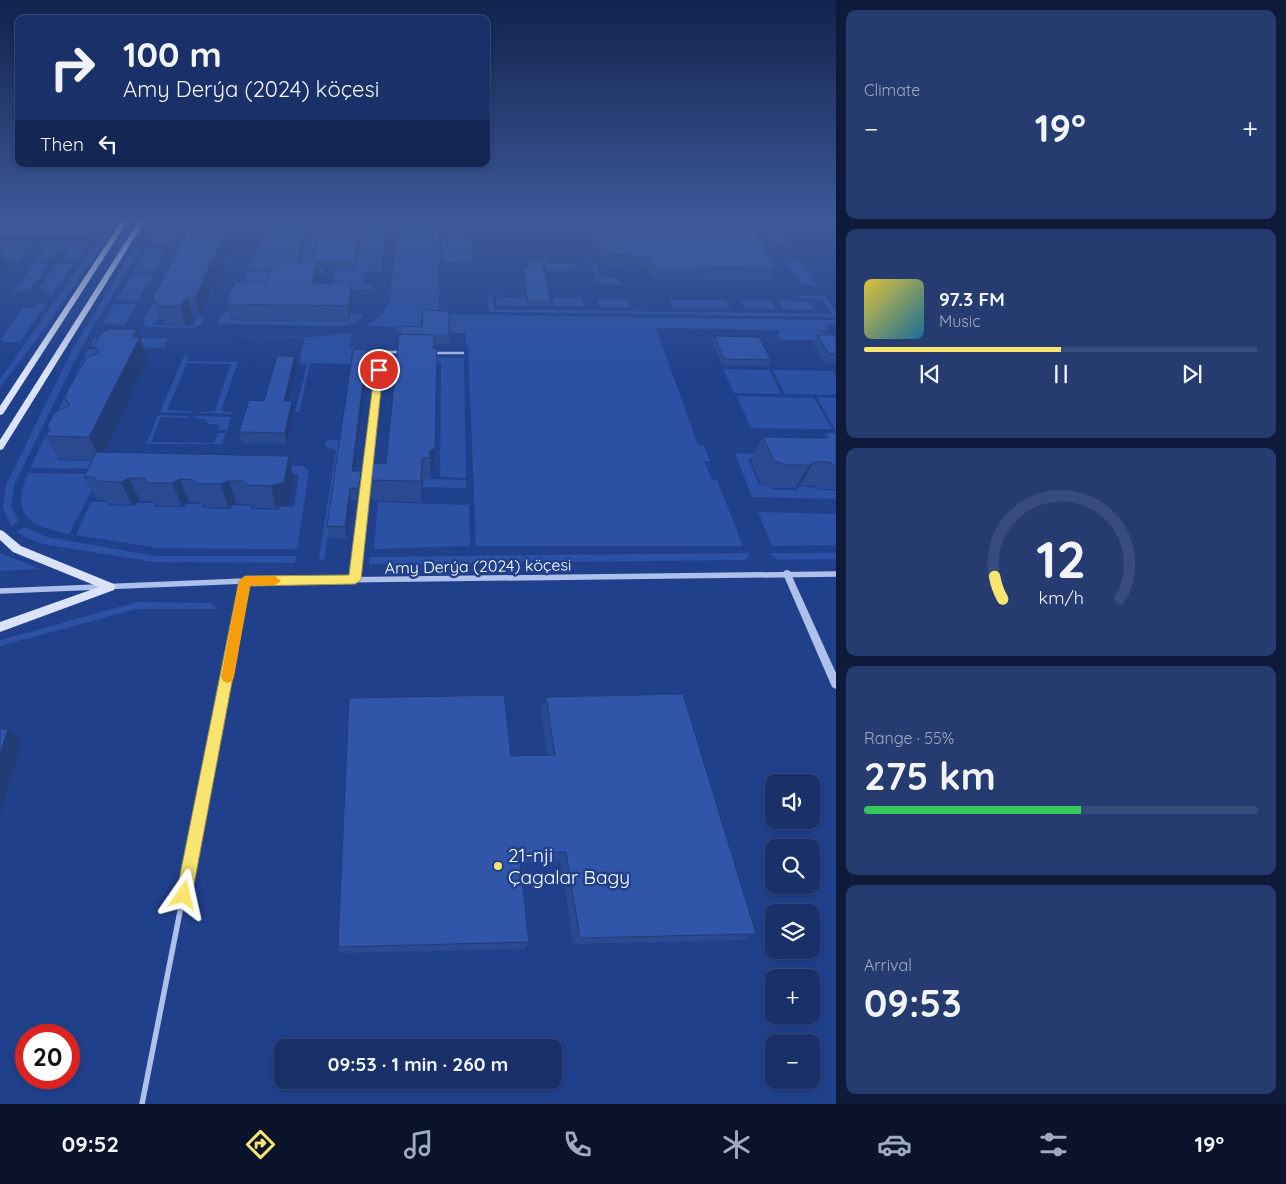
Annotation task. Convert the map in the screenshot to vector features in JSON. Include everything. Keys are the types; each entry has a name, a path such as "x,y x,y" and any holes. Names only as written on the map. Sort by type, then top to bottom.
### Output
{"main road":[{"path":"0,412 92,271"},
{"path":"1,448 111,271"},
{"path":"0,534 17,549 110,587"},
{"path":"0,627 110,587"}],"street":[{"path":"786,574 836,684"},
{"name":"Amy Derýa (2024) köçesi","path":"0,591 245,581 836,574"}],"lane":[{"path":"355,580 381,352 408,352"},
{"path":"426,353 463,354"},
{"path":"142,1104 245,581"}],"shaded area":[{"path":"30,271 45,271 31,288 12,294"},
{"path":"52,271 69,271 52,295 44,295 47,291 39,288"},
{"path":"77,271 84,271 47,326 0,387 0,379"},
{"path":"120,271 127,271 82,346 14,485 11,506 19,521 11,526 3,508 6,485 72,350"},
{"path":"170,271 181,271 154,325 193,326 197,317 204,317 200,325 192,328 146,327 143,321"},
{"path":"248,271 293,272 271,285 243,285"},
{"path":"298,271 323,271 322,275 297,274"},
{"path":"336,271 381,271 364,272 362,284 371,285 373,288 371,289 338,290 333,286"},
{"path":"393,271 439,271 439,314 836,320 836,325 826,326 829,331 787,330 819,331 834,336 836,343 826,340 781,340 778,335 781,330 656,328 698,445 704,446 710,461 704,461 712,480 717,480 743,546 476,546 468,346 466,345 465,333 451,333 449,317 421,317 420,333 397,332 397,327 368,326 382,314 390,302"},
{"path":"593,271 599,271 601,278 618,279 620,284 649,286 601,284 596,280"},
{"path":"793,271 807,271 819,289 801,283"},
{"path":"132,274 153,275 138,301 116,300"},
{"path":"492,294 494,309 831,314 822,298 799,298 798,296 825,296 836,313 836,317 489,312 488,295"},
{"path":"496,297 526,298 527,306 497,305"},
{"path":"553,298 582,298 585,307 554,306"},
{"path":"597,299 627,299 630,307 599,307"},
{"path":"670,300 726,300 730,309 673,308"},
{"path":"741,301 771,301 776,309 745,309"},
{"path":"778,301 808,301 814,310 783,309"},
{"path":"38,304 46,304 20,342 4,342 1,339 23,308 35,308"},
{"path":"114,304 136,304 125,325 103,324"},
{"path":"232,312 230,320 349,322 351,314 361,314 364,316 354,323 341,326 218,324 221,314"},
{"path":"352,333 350,347 355,347 352,364 310,363 299,412 250,411 251,409 296,410 307,364 299,363 305,338 194,335 311,337"},
{"path":"95,337 168,338 164,348 90,346"},
{"path":"88,349 116,350 57,460 106,461 102,469 30,468"},
{"path":"185,354 189,356 188,361 238,362 221,411 233,412 232,414 195,413 215,411 231,364 187,363 167,410 193,411 192,413 160,412"},
{"path":"390,357 464,358 466,478 440,477 441,363 398,362 397,370 389,370"},
{"path":"723,369 769,370 781,394 734,393"},
{"path":"773,370 833,371 836,376 836,395 785,394"},
{"path":"737,396 814,398 832,429 751,428"},
{"path":"817,397 836,398 836,430 835,430"},
{"path":"158,415 188,416 187,418 161,417 151,442 214,443 218,433 226,433 222,444 146,444"},
{"path":"194,416 231,417 227,430 218,430 220,425 209,424 204,419 193,418"},
{"path":"329,440 343,440 324,560 319,559 336,450 325,447 325,442"},
{"path":"735,453 761,454 763,458 748,458 759,485 768,486 774,490 797,490 800,486 836,491 836,499 752,497"},
{"path":"283,465 304,466 309,471 297,549 159,548 76,535 91,502 108,502 107,505 135,506 137,503 155,503 155,507 184,507 186,504 202,504 202,508 231,509 233,505 251,506 251,509 279,510 280,506 294,507 299,474 282,474"},
{"path":"28,473 100,474 69,534 34,523 27,517 21,500"},
{"path":"424,479 466,480 466,488 423,487"},
{"path":"378,502 469,505 470,546 374,549"},
{"path":"758,512 836,514 836,545 772,546"},
{"path":"24,527 47,537 156,556 296,556 295,563 153,562 42,544 25,537 17,531"},
{"path":"0,553 40,569 0,571"},
{"path":"749,553 745,560 369,564 369,557"},
{"path":"769,553 836,553 836,559 778,560"},
{"path":"137,602 210,603 217,609 137,609 0,646 0,640"}],"building":[{"path":"167,271 208,271 195,298 187,298 180,306 160,306 152,299"},
{"path":"271,271 315,271 312,283 352,284 348,306 226,304 235,282 267,282"},
{"path":"524,271 544,271 551,302 528,302"},
{"path":"423,310 449,311 449,336 434,336 433,342 434,335 400,334 400,326 422,327"},
{"path":"108,329 137,329 133,337 140,337 89,437 46,436 50,430 47,426 55,412 70,405 64,397 86,358 99,352 94,345 100,334"},
{"path":"399,334 434,335 433,348 437,350 435,448 430,451 430,458 422,458 421,481 365,480 367,463 386,464"},
{"path":"817,335 834,335 836,338 836,354 829,354"},
{"path":"714,336 759,337 771,360 724,359"},
{"path":"353,349 367,350 352,471 361,471 359,488 350,488 345,527 327,526"},
{"path":"277,356 295,356 284,401 292,401 285,433 239,432 249,400 264,401"},
{"path":"825,432 836,433 836,466 829,462 814,462 810,465 787,465 774,461 763,437 828,438"},
{"path":"96,452 289,456 284,482 271,486 248,485 243,481 229,481 221,484 197,484 192,480 180,479 172,483 147,483 144,478 129,478 121,482 98,481 94,477 84,477"},
{"path":"683,694 756,934 580,938 566,852 519,854 529,942 338,947 349,698 504,695 511,756 555,755 546,697"},
{"path":"0,729 8,729 0,754"}],"slow traffic":[{"path":"227,677 245,581 275,581"}],"place":[{"name":"21-nji Çagalar Bagy","path":"498,866"}],"route":[{"path":"184,895 245,581 355,580 379,370"}]}
